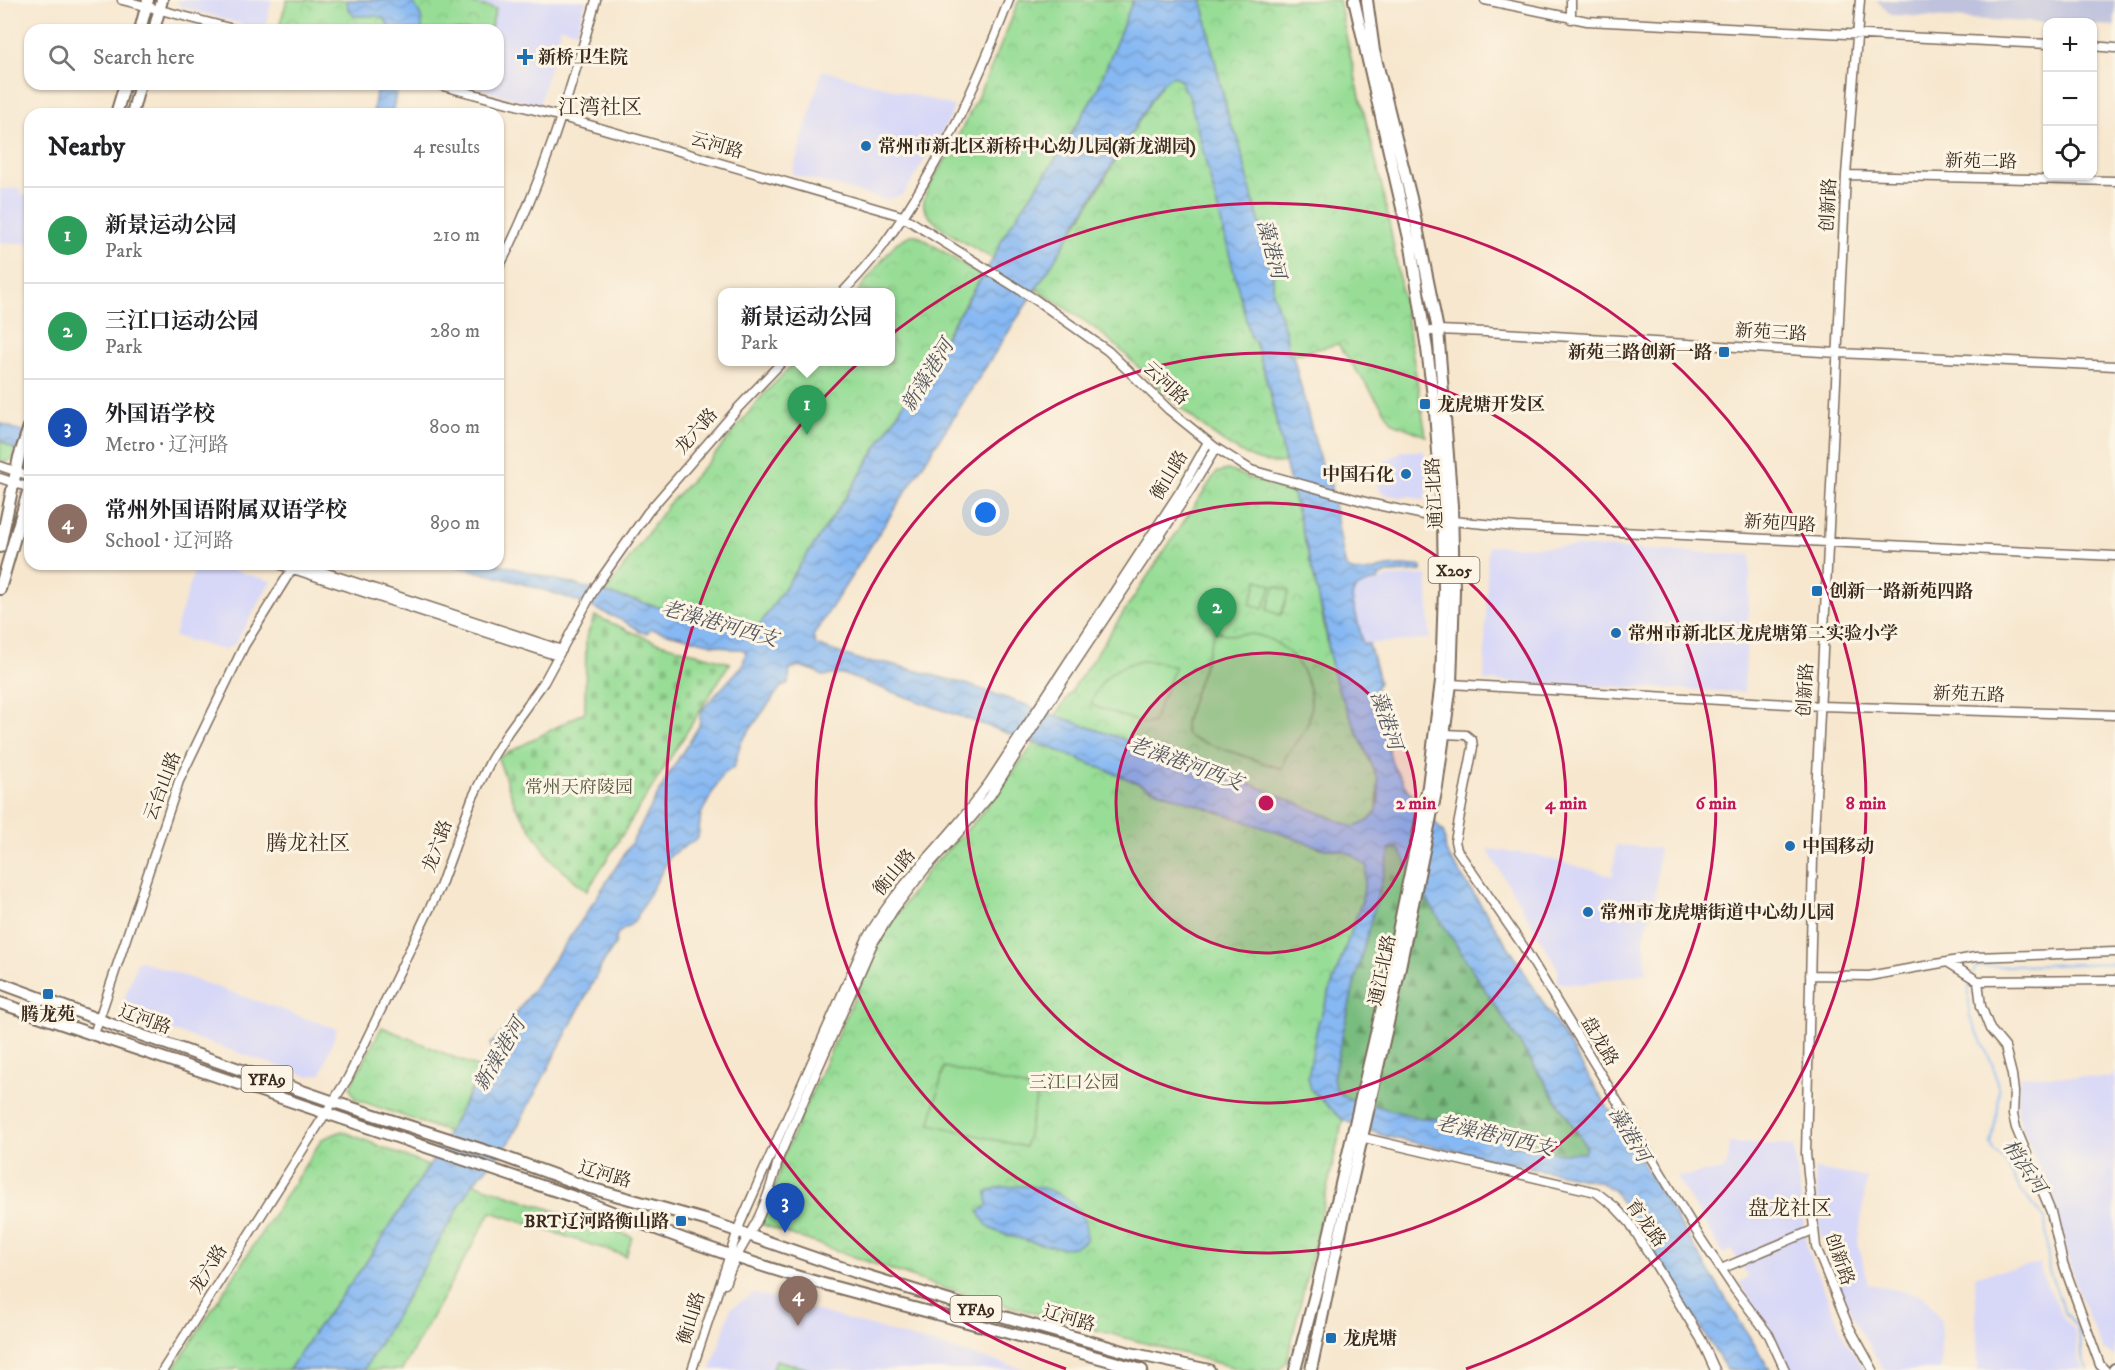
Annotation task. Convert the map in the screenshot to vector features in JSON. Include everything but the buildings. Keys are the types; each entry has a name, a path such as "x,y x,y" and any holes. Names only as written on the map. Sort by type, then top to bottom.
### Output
{"main road":[{"name":"通江北路","path":"1354,0 1411,247 1425,332 1448,520 1441,681 1436,733 1366,1093"},
{"name":"通江北路","path":"1366,1093 1393,1001 1433,808 1451,684 1454,591 1438,330 1413,208 1374,51 1367,0"},
{"path":"142,24 147,4"},
{"path":"155,24 160,5"},
{"path":"118,108 123,90"},
{"path":"134,108 138,90"},
{"path":"0,547 24,442"},
{"path":"0,590 24,508"},
{"name":"辽河路","path":"0,983 334,1102 500,1155 590,1188 705,1220 855,1272 999,1316 1130,1353 1209,1370"},
{"name":"辽河路","path":"0,1003 490,1169 732,1256 823,1284 1142,1370"},
{"path":"1311,1370 1366,1093"},
{"path":"1295,1370 1358,1134"}],"street":[{"path":"122,0 160,5 219,24"},
{"path":"504,257 531,201 562,117 596,0"},
{"path":"846,288 881,248 933,169 979,77 1009,0"},
{"path":"1485,0 1571,19 2043,44"},
{"path":"1571,0 1571,19"},
{"name":"创新路","path":"1860,0 1846,175 1813,858 1806,1154 1812,1230 1816,1247 1848,1325 1873,1370"},
{"path":"2097,46 2115,48"},
{"name":"云河路","path":"458,90 562,117 902,216 1036,300 1108,351 1169,410 1212,445 1251,470 1373,504 1448,520"},
{"name":"新苑二路","path":"1846,175 2115,181"},
{"name":"新苑三路","path":"1425,332 1438,330 2115,366"},
{"name":"龙六路","path":"163,1370 348,1078 439,889 472,799 491,760 544,682 596,586 648,512 738,408 778,366"},
{"name":"衡山路","path":"692,1370 732,1256 831,1018 867,938 882,912 902,886 961,821 1021,740 1180,490 1212,445"},
{"path":"0,466 24,474"},
{"path":"0,478 24,486"},
{"name":"新苑四路","path":"1448,520 1517,527 2115,556"},
{"name":"云台山路","path":"94,1034 179,781 244,646 292,570"},
{"path":"307,570 560,653"},
{"name":"新苑五路","path":"1451,684 1821,706 2115,715"},
{"name":"盘龙路","path":"1445,734 1466,735 1472,740 1473,747 1455,841 1457,850 1522,945 1701,1239 1769,1335 1785,1370"},
{"name":"衡山路","path":"742,1234 753,1229 772,1183 779,1156 873,943 894,909 925,869 990,796 1021,740"},
{"path":"1810,975 1869,976 1975,957 2115,952"},
{"path":"1949,963 1974,979 2115,981"},
{"path":"1974,979 1990,1029 2005,1047 2012,1075 2013,1116 2016,1128 2050,1212 2063,1263 2100,1365 2105,1370"},
{"name":"育龙路","path":"1358,1134 1596,1192 1630,1223 1701,1339 1715,1370"},
{"path":"1721,1269 1812,1230"},
{"name":"衡山路","path":"698,1370 732,1256"}],"shaded area":[{"path":"177,0 272,0 266,24 242,24 181,7"},
{"name":"新桥卫生院","path":"460,0 586,0 577,31 561,27 539,106 483,90 504,90 504,24 492,24 496,9"},
{"path":"1876,0 2115,0 2115,26 2097,25 2097,18 2043,18 2043,23 1891,15"},
{"name":"常州市新北区新桥中心幼儿园(新龙湖园)","path":"822,70 954,106 950,118 904,194 887,200 792,174"},
{"path":"20,188 21,195 24,195 24,243 0,243 0,189"},
{"path":"1402,451 1424,451 1428,487 1424,501 1411,496 1382,494 1370,470"},
{"name":"常州市新北区龙虎塘第二实验小学","path":"1488,546 1585,547 1751,555 1744,692 1484,681"},
{"path":"194,570 233,570 271,581 235,644 223,650 174,636"},
{"path":"1427,575 1430,639 1363,644 1352,598 1355,590 1359,586 1389,577"},
{"name":"常州市龙虎塘街道中心幼儿园","path":"1616,845 1659,848 1655,905 1648,920 1644,940 1647,973 1581,984 1558,983 1558,969 1487,849 1536,855 1613,876"},
{"path":"138,960 337,1029 321,1074 308,1076 129,1016 123,1003"},
{"path":"2115,1072 2115,1357 2103,1350 2080,1297 2055,1211 2018,1115 2017,1104 2019,1075 2110,1078"},
{"path":"1730,1143 1794,1146 1807,1250 1846,1341 1864,1370 1789,1370 1774,1336 1739,1283 1748,1277 1732,1250 1724,1254 1676,1177 1723,1170 1728,1162"},
{"path":"1814,1169 1867,1177 1858,1242 1868,1284 1925,1296 1941,1322 1941,1370 1884,1370 1861,1332 1842,1293 1821,1235"},
{"path":"2039,1263 2043,1277 2064,1319 2074,1330 2079,1362 2084,1370 1978,1370 1975,1276"},
{"path":"754,1293 1027,1370 711,1370 731,1308"}],"green space":[{"path":"287,0 460,0 496,9 492,24 280,24"},
{"path":"1019,0 1133,0 1096,93 1057,157 1004,235 993,259 943,229 927,214 924,202 930,184 955,142 994,62"},
{"path":"1202,0 1339,0 1388,215 1426,436 1393,423 1338,344 1293,355 1288,351 1286,334 1273,293 1273,266 1253,200 1238,138 1230,123"},
{"path":"1174,76 1180,79 1184,90 1188,92 1248,327 1255,341 1270,392 1285,462 1265,462 1242,453 1218,438 1169,397 1103,334 1036,289 1145,110 1167,78"},
{"path":"910,235 917,235 982,276 850,491 757,629 748,631 605,593 667,506 713,457 762,396 791,366 895,366 895,288 860,288 896,243"},
{"path":"0,440 16,449 12,459 5,462 0,461"},
{"path":"1228,470 1293,494 1318,593 1337,686 1378,779 1377,811 1368,822 1353,827 1248,783 1055,716 1216,473"},
{"path":"1258,580 1272,585 1263,609 1250,604"},
{"path":"1275,586 1289,591 1281,615 1267,610"},
{"name":"常州天府陵园","path":"595,616 653,641 730,663 587,891 552,861 515,805 498,758 585,712 586,638"},
{"path":"1215,631 1231,635 1254,634 1271,640 1293,657 1302,669 1310,696 1310,711 1307,725 1286,756 1282,769 1191,738 1186,734 1185,722"},
{"path":"1142,661 1158,662 1175,667 1153,722 1145,724 1091,705 1098,688 1109,675 1123,666"},
{"name":"三江口公园","path":"1035,743 1155,790 1325,849 1343,851 1353,855 1367,867 1362,901 1317,1027 1311,1090 1343,1120 1287,1361 1279,1370 1243,1370 943,1288 764,1225 761,1221 777,1181 783,1157 881,938 927,871 976,820"},
{"path":"1398,846 1426,898 1587,1148 1584,1153 1556,1153 1544,1148 1509,1144 1449,1119 1419,1118 1347,1098 1337,1090 1333,1077 1356,976 1390,851"},
{"path":"382,1027 482,1069 448,1132 355,1099 350,1087"},
{"path":"944,1067 1038,1091 1025,1147 930,1124"},
{"path":"342,1131 429,1166 363,1267 314,1332 289,1370 240,1370 237,1368 234,1370 173,1370 322,1139"},
{"path":"473,1183 632,1237 626,1256 491,1212 402,1370 364,1370"},
{"path":"776,1360 808,1369 811,1370 773,1370"}],"water":[{"path":"347,0 410,0 420,14 422,24 388,24 384,18 376,16 354,16 348,9"},
{"path":"1133,0 1202,0 1230,123 1238,138 1253,200 1273,266 1273,293 1286,334 1288,351 1293,356 1323,472 1329,476 1345,564 1349,570 1362,572 1391,566 1421,566 1421,571 1388,573 1380,576 1378,580 1355,590 1352,598 1363,644 1369,644 1379,682 1376,687 1380,720 1393,766 1407,789 1444,833 1446,852 1513,954 1770,1370 1727,1370 1613,1189 1599,1182 1384,1136 1343,1120 1311,1090 1308,1077 1317,1027 1362,901 1367,867 1357,859 1343,851 1325,849 1155,790 1049,747 842,674 822,676 799,666 790,670 788,684 780,688 741,742 734,767 722,775 701,814 698,838 671,855 634,922 617,934 615,945 604,961 509,1143 473,1183 364,1370 289,1370 314,1332 363,1267 429,1166 493,1052 491,1044 503,1032 584,917 632,842 670,772 699,726 701,711 743,665 746,652 742,649 733,649 651,629 647,633 640,632 627,622 572,599 472,570 504,570 504,566 748,631 757,629 850,491 993,259 1004,235 1057,157 1096,93","holes":["1169,78 1180,79 1184,90 1188,92 1251,338 1255,341 1270,392 1318,600 1323,613 1337,686 1378,779 1379,796 1374,816 1353,827 1248,783 966,684 887,663 866,662 816,645 813,636 1052,264 1154,95","1398,847 1426,898 1587,1147 1584,1153 1556,1153 1544,1148 1509,1144 1449,1119 1419,1118 1347,1098 1337,1090 1333,1077 1356,976 1390,850"]},
{"path":"376,90 397,90 393,108 374,108"},
{"path":"0,423 24,433 24,452 13,448 0,440"},
{"path":"1019,1186 1043,1188 1068,1200 1075,1206 1084,1221 1086,1240 1074,1247 1057,1247 1019,1239 988,1226 979,1212 987,1206 987,1192 996,1188"}],"waterway":[{"name":"梢浜河","path":"1973,975 1976,967 2115,963"},
{"name":"梢浜河","path":"1971,980 1969,1015 1993,1066 1999,1091 1991,1144 1994,1152 2004,1159 2020,1189 2045,1219 2049,1271 2065,1312 2077,1327 2083,1361 2088,1370"}],"place":[{"name":"新桥卫生院","path":"525,57"},
{"name":"常州市新北区新桥中心幼儿园(新龙湖园)","path":"866,146"},
{"name":"新苑三路创新一路","path":"1724,352"},
{"name":"龙虎塘开发区","path":"1425,404"},
{"name":"新景运动公园","path":"807,435"},
{"name":"中国石化","path":"1406,474"},
{"name":"创新一路新苑四路","path":"1817,591"},
{"name":"常州市新北区龙虎塘第二实验小学","path":"1616,633"},
{"name":"三江口运动公园","path":"1217,638"},
{"name":"中国移动","path":"1790,846"},
{"name":"常州市龙虎塘街道中心幼儿园","path":"1588,912"},
{"name":"腾龙苑","path":"48,994"},
{"name":"BRT辽河路衡山路","path":"681,1221"},
{"name":"外国语学校","path":"785,1233"},
{"name":"常州外国语附属双语学校","path":"798,1326"},
{"name":"龙虎塘","path":"1331,1338"}],"district":[{"name":"江湾社区","path":"600,107"},
{"name":"腾龙社区","path":"308,843"},
{"name":"盘龙社区","path":"1790,1208"}],"water label":[{"name":"藻港河","path":"1272,249"},
{"name":"新藻港河","path":"927,375"},
{"name":"老澡港河西支","path":"720,623"},
{"name":"藻港河","path":"1387,720"},
{"name":"老澡港河西支","path":"1186,763"},
{"name":"新澡港河","path":"499,1054"},
{"name":"藻港河","path":"1630,1134"},
{"name":"老澡港河西支","path":"1495,1135"}]}
